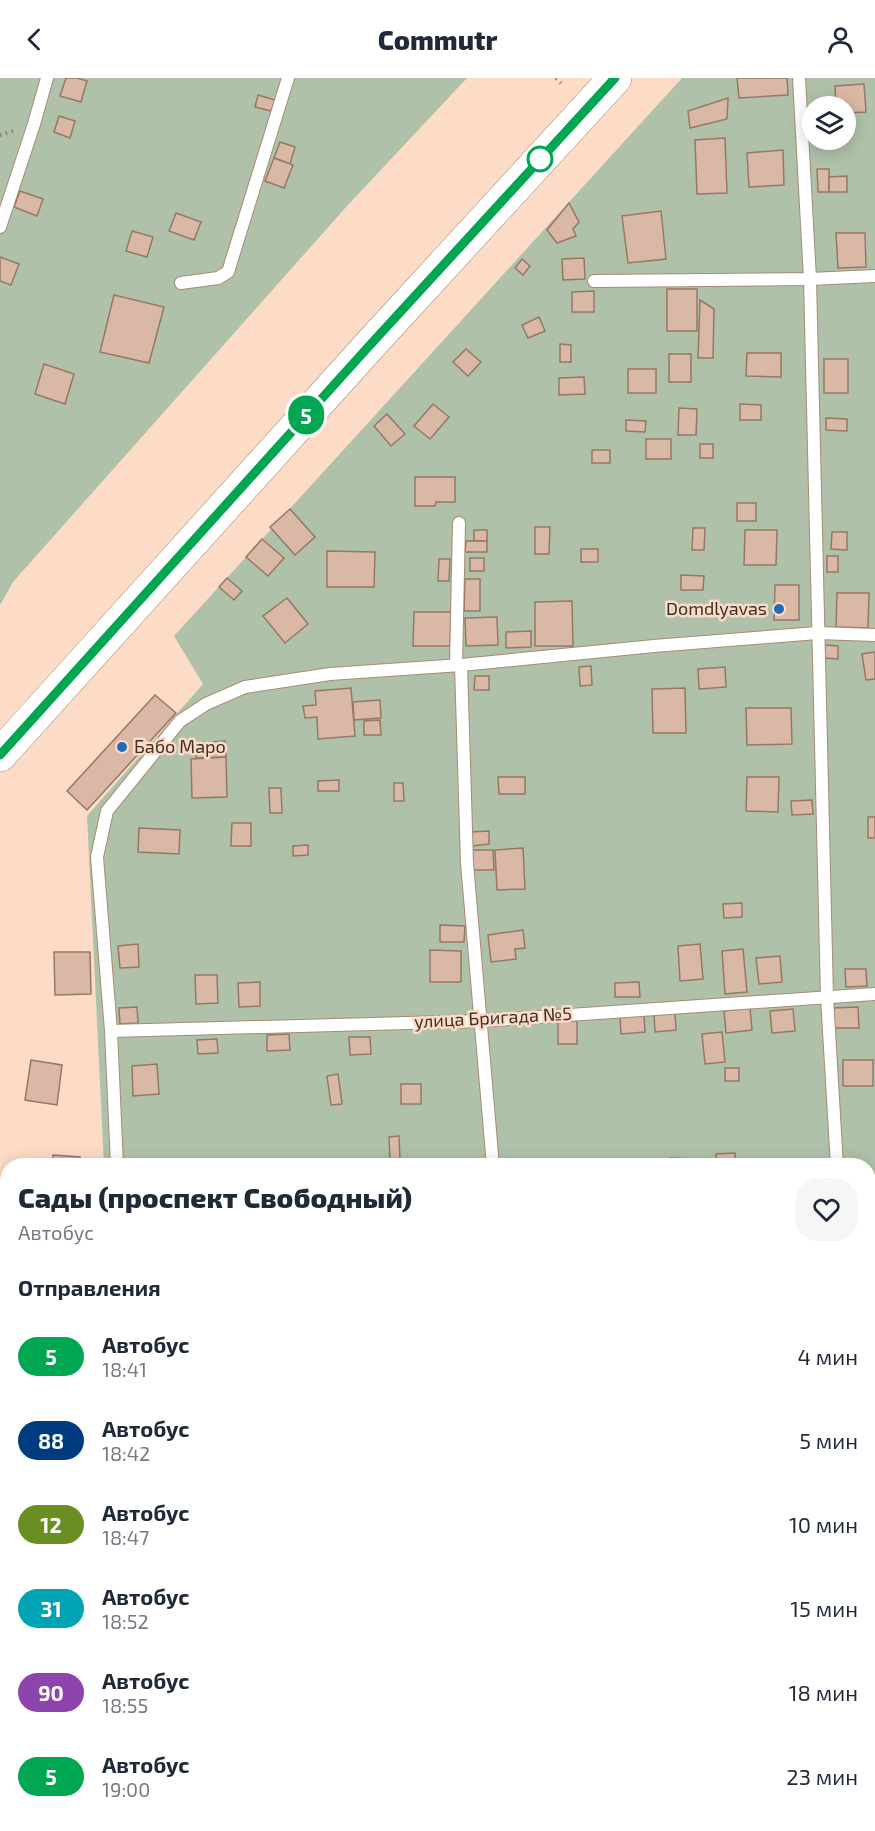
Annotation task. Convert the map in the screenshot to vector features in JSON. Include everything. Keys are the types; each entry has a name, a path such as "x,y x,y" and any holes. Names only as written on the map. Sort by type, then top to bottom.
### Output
{"main road":[{"path":"0,755 362,353 615,78"}],"lane":[{"path":"0,227 46,78"},
{"path":"181,284 218,278 228,272 288,78"},
{"path":"799,78 810,279 827,997 837,1158"},
{"path":"594,281 810,279 875,276"},
{"path":"459,523 458,665 467,863 492,1158"},
{"path":"117,1158 111,1031 97,857 107,811 180,721 206,704 245,687 330,674 817,633 875,635"},
{"name":"улица Бригада №5","path":"111,1031 481,1021 875,994"}],"path":[{"path":"556,78 561,83"}],"green space":[{"path":"0,78 467,78 347,206 13,582 0,605"},
{"path":"682,78 875,78 875,1158 104,1158 87,816 203,684 174,636"}],"building":[{"path":"66,78 87,81 81,102 60,96"},
{"path":"737,78 787,78 788,95 739,98"},
{"path":"864,84 866,112 856,112 856,96 836,96 835,86"},
{"path":"258,95 275,100 271,111 255,107"},
{"path":"728,98 727,119 690,128 688,111"},
{"path":"59,116 75,121 70,138 54,132"},
{"path":"725,138 727,193 697,194 695,140"},
{"path":"280,142 295,147 290,164 274,158"},
{"path":"783,150 784,185 749,187 747,153"},
{"path":"274,158 293,165 284,188 265,181"},
{"path":"817,169 829,169 829,192 818,192"},
{"path":"847,176 847,192 829,192 829,177"},
{"path":"20,191 43,199 37,216 14,207"},
{"path":"569,203 579,222 573,229 576,236 557,243 547,230"},
{"path":"661,211 666,259 628,263 622,216"},
{"path":"176,213 201,222 194,240 169,231"},
{"path":"132,231 153,237 147,257 126,251"},
{"path":"836,233 865,233 866,267 838,268"},
{"path":"0,257 19,264 11,285 0,281"},
{"path":"584,258 585,279 563,280 562,259"},
{"path":"522,259 530,266 523,275 515,268"},
{"path":"667,289 697,289 697,331 667,331"},
{"path":"594,291 594,312 572,312 572,292"},
{"path":"114,295 164,307 149,363 100,352"},
{"path":"700,300 714,309 713,358 698,358"},
{"path":"539,317 545,331 528,338 522,325"},
{"path":"560,344 571,345 571,362 560,362"},
{"path":"466,349 481,362 468,376 453,362"},
{"path":"747,353 781,353 781,377 746,376"},
{"path":"669,354 691,354 691,382 669,382"},
{"path":"824,359 848,359 848,393 824,393"},
{"path":"44,364 74,374 65,404 35,394"},
{"path":"628,369 656,369 656,393 628,393"},
{"path":"584,377 585,394 559,395 559,378"},
{"path":"433,404 449,417 430,439 414,426"},
{"path":"740,404 761,405 761,420 740,420"},
{"path":"679,408 697,409 696,435 678,435"},
{"path":"387,414 405,434 391,446 374,426"},
{"path":"826,418 847,419 847,431 826,430"},
{"path":"626,420 646,421 645,432 626,431"},
{"path":"646,439 671,439 671,459 646,459"},
{"path":"700,444 713,444 713,458 700,458"},
{"path":"592,450 610,450 610,463 592,463"},
{"path":"415,477 455,477 455,502 436,502 435,506 415,506"},
{"path":"737,503 756,503 756,521 737,521"},
{"path":"290,509 315,537 295,555 270,527"},
{"path":"535,527 550,527 549,554 535,554"},
{"path":"693,528 705,528 704,550 692,550"},
{"path":"474,530 487,530 487,541 474,541"},
{"path":"745,530 777,530 776,565 744,565"},
{"path":"832,532 847,532 847,550 831,549"},
{"path":"262,539 284,558 268,576 246,557"},
{"path":"466,541 487,541 487,552 465,552"},
{"path":"581,549 598,549 598,562 581,562"},
{"path":"327,551 375,552 374,587 327,587"},
{"path":"827,556 838,556 838,572 827,572"},
{"path":"470,558 484,558 484,571 470,571"},
{"path":"439,559 450,559 449,581 438,581"},
{"path":"681,575 704,576 703,590 681,590"},
{"path":"227,578 242,591 234,600 219,587"},
{"path":"465,579 480,579 480,611 464,611"},
{"path":"775,585 799,585 799,620 774,620"},
{"path":"837,593 869,593 868,628 836,627"},
{"path":"287,598 308,624 285,643 263,616"},
{"path":"572,601 573,646 535,646 535,602"},
{"path":"414,612 451,612 450,646 413,646"},
{"path":"497,617 498,645 466,646 465,618"},
{"path":"531,631 531,647 506,648 506,632"},
{"path":"825,645 838,646 838,659 824,658"},
{"path":"875,652 875,679 866,680 862,654"},
{"path":"591,666 592,685 580,686 579,667"},
{"path":"725,667 726,687 699,689 698,669"},
{"path":"475,676 489,676 489,690 474,690"},
{"path":"351,688 355,736 318,739 317,717 305,718 303,706 316,705 315,691"},
{"path":"685,688 686,733 653,733 652,689"},
{"path":"155,695 176,713 87,810 67,791"},
{"path":"380,700 381,718 354,720 353,702"},
{"path":"746,708 791,708 792,744 747,745"},
{"path":"380,720 381,735 364,735 364,721"},
{"path":"225,741 226,757 196,758 195,743"},
{"path":"226,757 227,797 192,798 191,759"},
{"path":"498,777 525,777 525,794 499,794"},
{"path":"747,777 779,777 778,812 746,811"},
{"path":"339,780 339,791 318,791 318,781"},
{"path":"394,783 403,783 404,801 394,801"},
{"path":"269,788 281,788 282,813 270,813"},
{"path":"812,800 813,814 792,815 791,801"},
{"path":"868,817 875,817 875,838 868,838"},
{"path":"232,823 251,823 251,846 231,846"},
{"path":"139,828 180,830 179,854 138,852"},
{"path":"489,831 489,844 472,846 471,832"},
{"path":"308,845 308,855 293,856 293,846"},
{"path":"523,848 525,889 497,890 495,850"},
{"path":"471,850 493,850 494,870 471,870"},
{"path":"742,903 742,917 724,918 723,904"},
{"path":"440,925 465,926 464,942 440,942"},
{"path":"523,930 525,948 515,949 516,959 491,962 488,935"},
{"path":"138,944 139,967 120,968 118,946"},
{"path":"700,944 703,979 680,981 678,946"},
{"path":"743,949 747,992 725,994 722,951"},
{"path":"430,950 461,951 461,982 430,982"},
{"path":"54,952 90,952 91,994 55,995"},
{"path":"780,956 782,982 759,984 756,958"},
{"path":"845,969 866,969 867,986 846,987"},
{"path":"195,975 217,975 218,1003 196,1004"},
{"path":"260,982 260,1006 239,1007 238,983"},
{"path":"639,982 640,997 615,997 615,983"},
{"path":"137,1007 138,1023 120,1024 119,1008"},
{"path":"858,1007 859,1028 833,1028 832,1008"},
{"path":"750,1008 752,1030 726,1033 724,1011"},
{"path":"793,1009 795,1031 772,1033 770,1011"},
{"path":"675,1013 676,1030 655,1032 654,1014"},
{"path":"644,1015 645,1032 621,1034 620,1016"},
{"path":"558,1021 577,1021 577,1044 558,1044"},
{"path":"722,1032 725,1062 705,1064 702,1034"},
{"path":"289,1034 290,1050 267,1051 267,1035"},
{"path":"349,1037 370,1037 371,1054 350,1055"},
{"path":"217,1039 218,1053 198,1054 197,1040"},
{"path":"31,1060 62,1065 57,1105 25,1100"},
{"path":"843,1060 873,1060 873,1086 843,1086"},
{"path":"157,1064 159,1094 133,1096 132,1066"},
{"path":"725,1068 739,1068 739,1081 725,1081"},
{"path":"338,1074 342,1104 331,1105 327,1076"},
{"path":"401,1084 421,1084 421,1104 401,1104"},
{"path":"399,1136 400,1158 390,1158 389,1137"},
{"path":"735,1153 735,1158 716,1158 716,1154"},
{"path":"53,1155 80,1157 80,1158 53,1158"}],"bus line":[{"name":"5","path":"0,755 370,345 615,78"}],"place":[{"name":"Domdlyavas","path":"779,609"},
{"name":"Бабо Маро","path":"122,747"}]}
